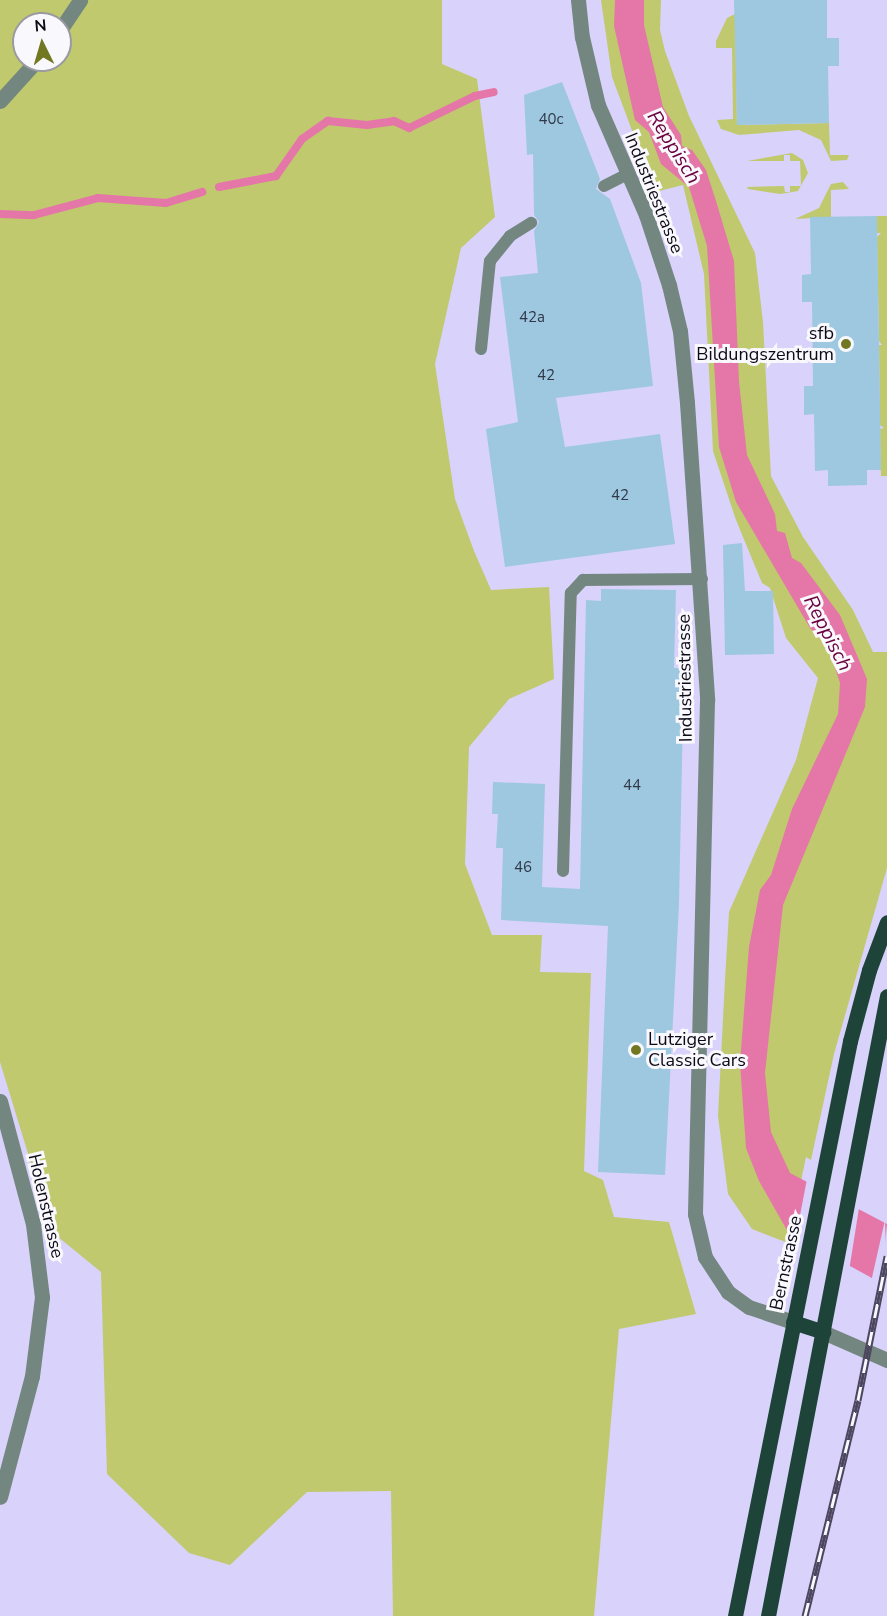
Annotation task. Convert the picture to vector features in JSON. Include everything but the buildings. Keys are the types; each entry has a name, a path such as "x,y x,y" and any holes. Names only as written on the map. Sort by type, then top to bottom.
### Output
{"main road":[{"name":"Bernstrasse","path":"735,1616 857,1008 887,922"},
{"path":"768,1616 887,996"},
{"path":"793,1322 823,1332"}],"street":[{"name":"Industriestrasse","path":"578,0 582,37 598,105 658,245 680,331 702,579 707,700 695,1214 705,1257 728,1292 755,1310 793,1322"},
{"path":"0,100 26,72"},
{"name":"Holenstrasse","path":"0,1101 33,1224 42,1297 32,1376 0,1497"},
{"path":"823,1332 887,1360"}],"lane":[{"path":"604,186 628,174"},
{"path":"481,349 490,261 510,236 531,223"},
{"path":"563,871 571,593 583,580 702,579"}],"green space":[{"path":"0,0 442,0 442,64 477,79 495,217 461,248 435,364 455,499 491,590 549,587 554,679 509,699 469,747 465,864 492,935 542,935 540,972 591,973 584,1171 603,1180 614,1217 669,1222 696,1314 619,1329 594,1616 393,1616 391,1491 307,1492 230,1565 189,1553 107,1474 101,1272 52,1232 0,1062"},
{"path":"601,0 661,0 660,30 665,51 689,116 755,253 763,322 771,476 803,537 853,610 873,652 887,652 887,868 834,1054 811,1160 806,1157 788,1243 752,1229 728,1194 718,1116 725,980 729,912 796,760 818,678 786,638 770,588 762,583 736,520 713,451 704,274 683,185 655,192 612,77"},
{"path":"735,14 737,125 829,123 830,155 849,155 847,160 831,161 821,140 799,130 739,135 721,129 717,120 733,119 732,48 716,48 716,41 727,18"},
{"path":"792,153 803,160 808,173 801,186 800,161 790,161 790,155 784,155 784,161 747,161"},
{"path":"843,182 849,189 831,190 831,217 795,219 819,208 831,184"},
{"path":"784,186 785,192 790,192 790,186 801,186 798,191 780,194 747,187"},
{"path":"877,216 887,216 887,476 881,476 880,429 884,428 880,425 879,345 882,345 879,341 877,237 881,233 877,233"}],"water":[{"name":"Reppisch","path":"615,0 644,0 644,25 663,107 681,135 682,146 692,150 706,170 734,261 739,382 747,455 775,514 777,531 785,533 792,558 801,563 840,615 867,679 865,707 783,905 765,1073 771,1132 790,1173 887,1224 881,1283 788,1232 759,1181 746,1148 740,1063 749,947 760,890 771,875 792,809 838,714 840,683 828,646 810,628 736,502 719,447 707,246 689,187 661,164 649,132 635,120 614,26"}],"pier":[{"path":"807,1179 859,1208 849,1271 795,1241"},
{"path":"885,1220 887,1285 881,1286 871,1282"}],"waterway":[{"path":"219,187 276,176 302,139 328,121 367,125 394,121 409,128 475,96 494,92"},
{"path":"0,214 34,215 98,198 166,203 202,192"}],"railway":[{"path":"805,1616 858,1400 887,1256"}],"place":[{"name":"sfb Bildungszentrum","path":"846,344"},
{"name":"Lutziger Classic Cars","path":"636,1050"}]}
